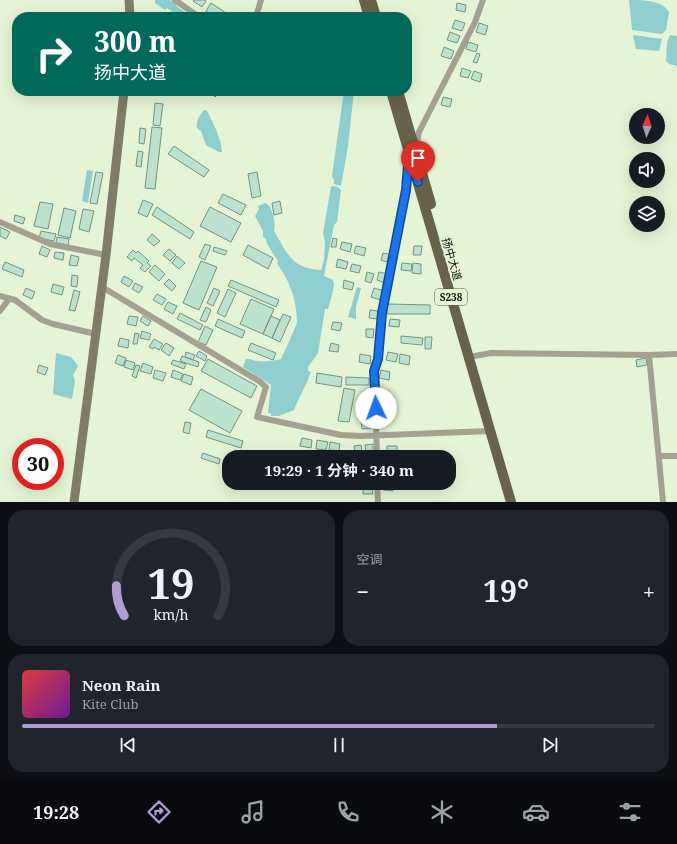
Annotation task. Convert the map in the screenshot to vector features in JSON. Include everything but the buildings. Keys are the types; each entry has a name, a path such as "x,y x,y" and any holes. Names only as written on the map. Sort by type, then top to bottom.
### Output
{"main road":[{"path":"129,0 130,12"},
{"path":"364,0 368,12"},
{"path":"371,0 375,12"},
{"path":"74,502 106,256 123,96"},
{"name":"扬中大道","path":"393,96 412,152 494,430 518,502"},
{"name":"扬中大道","path":"399,96 412,152"},
{"name":"扬中大道","path":"494,430 511,502"}],"street":[{"path":"175,0 191,12"},
{"path":"257,12 261,0"},
{"path":"377,450 374,371 378,359 382,313 412,152 419,132 475,22 483,0"},
{"path":"0,222 50,244 106,256"},
{"path":"102,287 259,381 266,387 256,417 341,435 377,436 494,430"},
{"path":"0,296 16,300 42,320 96,334"},
{"path":"0,311 9,299"},
{"path":"472,356 491,353 677,354"},
{"path":"649,355 664,502"},
{"path":"659,456 677,456"},
{"path":"377,490 378,502"}],"water":[{"path":"155,0 170,0 177,4 176,6 185,12 173,12 167,8 165,10 155,3"},
{"path":"629,0 657,3 666,8 669,12 666,30 662,34 632,30"},
{"path":"633,35 662,39 659,51 636,49"},
{"path":"670,35 677,36 677,66 669,64 666,61 667,42"},
{"path":"343,96 353,96 348,146 341,186 334,184 332,176"},
{"path":"204,110 207,111 216,130 222,152 219,152 206,145 201,131 197,128 198,119"},
{"path":"87,170 93,171 88,203 82,201"},
{"path":"331,187 338,187 341,190 337,222 334,225 324,276 333,280 334,285 328,309 325,309 318,353 308,367 308,371 311,372 294,410 279,416 271,416 271,413 268,413 271,385 243,367 246,359 256,361 272,361 281,359 297,322 297,314 292,292 286,277 277,264 278,261 267,244 266,239 263,237 263,231 255,216 259,209 258,206 266,203 273,216 275,224 274,231 287,253 303,267 321,270 324,260 325,243 323,233"},
{"path":"357,287 361,288 356,307 356,319 348,317"},
{"path":"56,353 71,357 78,366 73,375 75,381 72,399 53,394"}],"route":[{"path":"376,408 374,371 378,359 382,313 406,190 409,153 418,182"}]}
